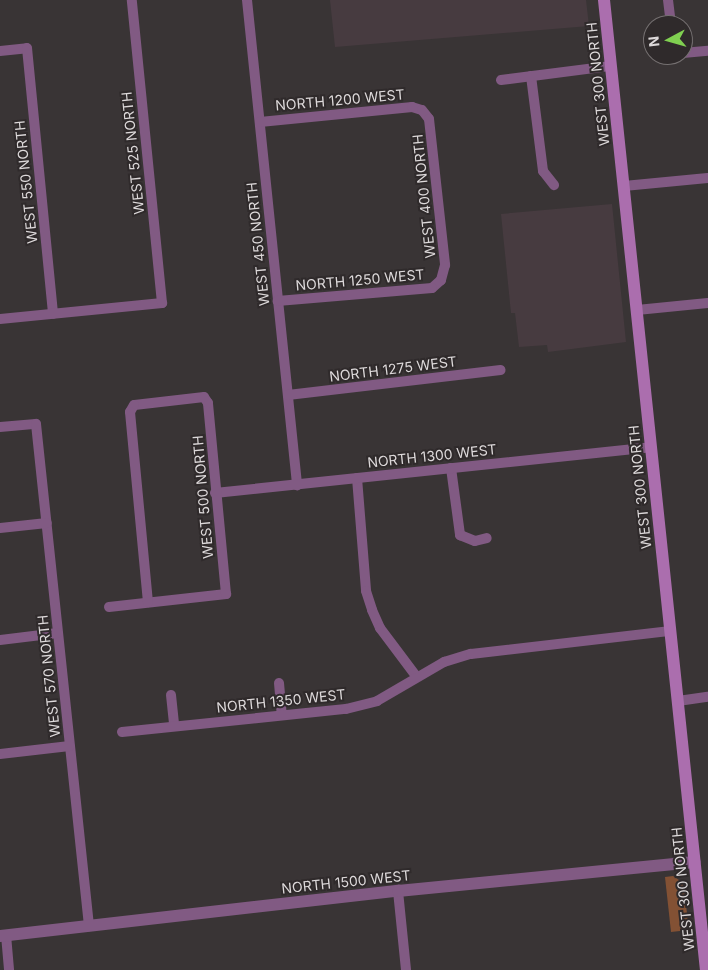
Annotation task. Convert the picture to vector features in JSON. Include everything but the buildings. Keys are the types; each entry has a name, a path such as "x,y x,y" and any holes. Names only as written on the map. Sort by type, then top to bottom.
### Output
{"main road":[{"name":"WEST 300 NORTH","path":"604,0 706,970"}],"street":[{"name":"WEST 525 NORTH","path":"52,314 162,303 132,0"},
{"name":"WEST 450 NORTH","path":"247,0 297,485"},
{"path":"668,0 670,15"},
{"name":"WEST 550 NORTH","path":"0,51 27,48 52,314"},
{"path":"693,52 708,51"},
{"path":"501,80 611,66"},
{"path":"531,76 543,171 554,185"},
{"name":"NORTH 1200 WEST","path":"260,122 412,107 422,110"},
{"name":"WEST 400 NORTH","path":"422,110 429,118 445,264 442,280"},
{"path":"624,186 708,178"},
{"name":"NORTH 1250 WEST","path":"278,301 432,288 442,280"},
{"path":"637,310 708,303"},
{"path":"0,319 52,314"},
{"name":"NORTH 1275 WEST","path":"288,395 501,370"},
{"name":"WEST 500 NORTH","path":"204,398 208,403 226,594 148,602 130,412 134,405 204,398"},
{"name":"WEST 570 NORTH","path":"0,427 36,424 89,926"},
{"name":"NORTH 1300 WEST","path":"215,493 651,447"},
{"path":"451,468 456,520 460,535 475,541 487,538"},
{"path":"358,478 366,591 380,628 416,676"},
{"path":"0,528 47,523"},
{"path":"109,606 148,602"},
{"name":"NORTH 1350 WEST","path":"122,732 346,709 377,700 416,676 444,662 471,654 670,631"},
{"path":"0,640 58,633"},
{"path":"279,683 282,715"},
{"path":"171,695 174,726"},
{"path":"678,701 708,698"},
{"path":"0,754 70,746"},
{"name":"NORTH 1500 WEST","path":"3,935 398,891 695,862"},
{"path":"398,891 406,970"},
{"path":"3,935 9,970"}],"shaded area":[{"path":"330,0 586,0 589,26 335,47"},
{"path":"612,204 626,342 548,352 547,345 519,347 515,313 511,313 501,214"},
{"path":"673,876 682,882 689,930 671,932 665,877"}]}
